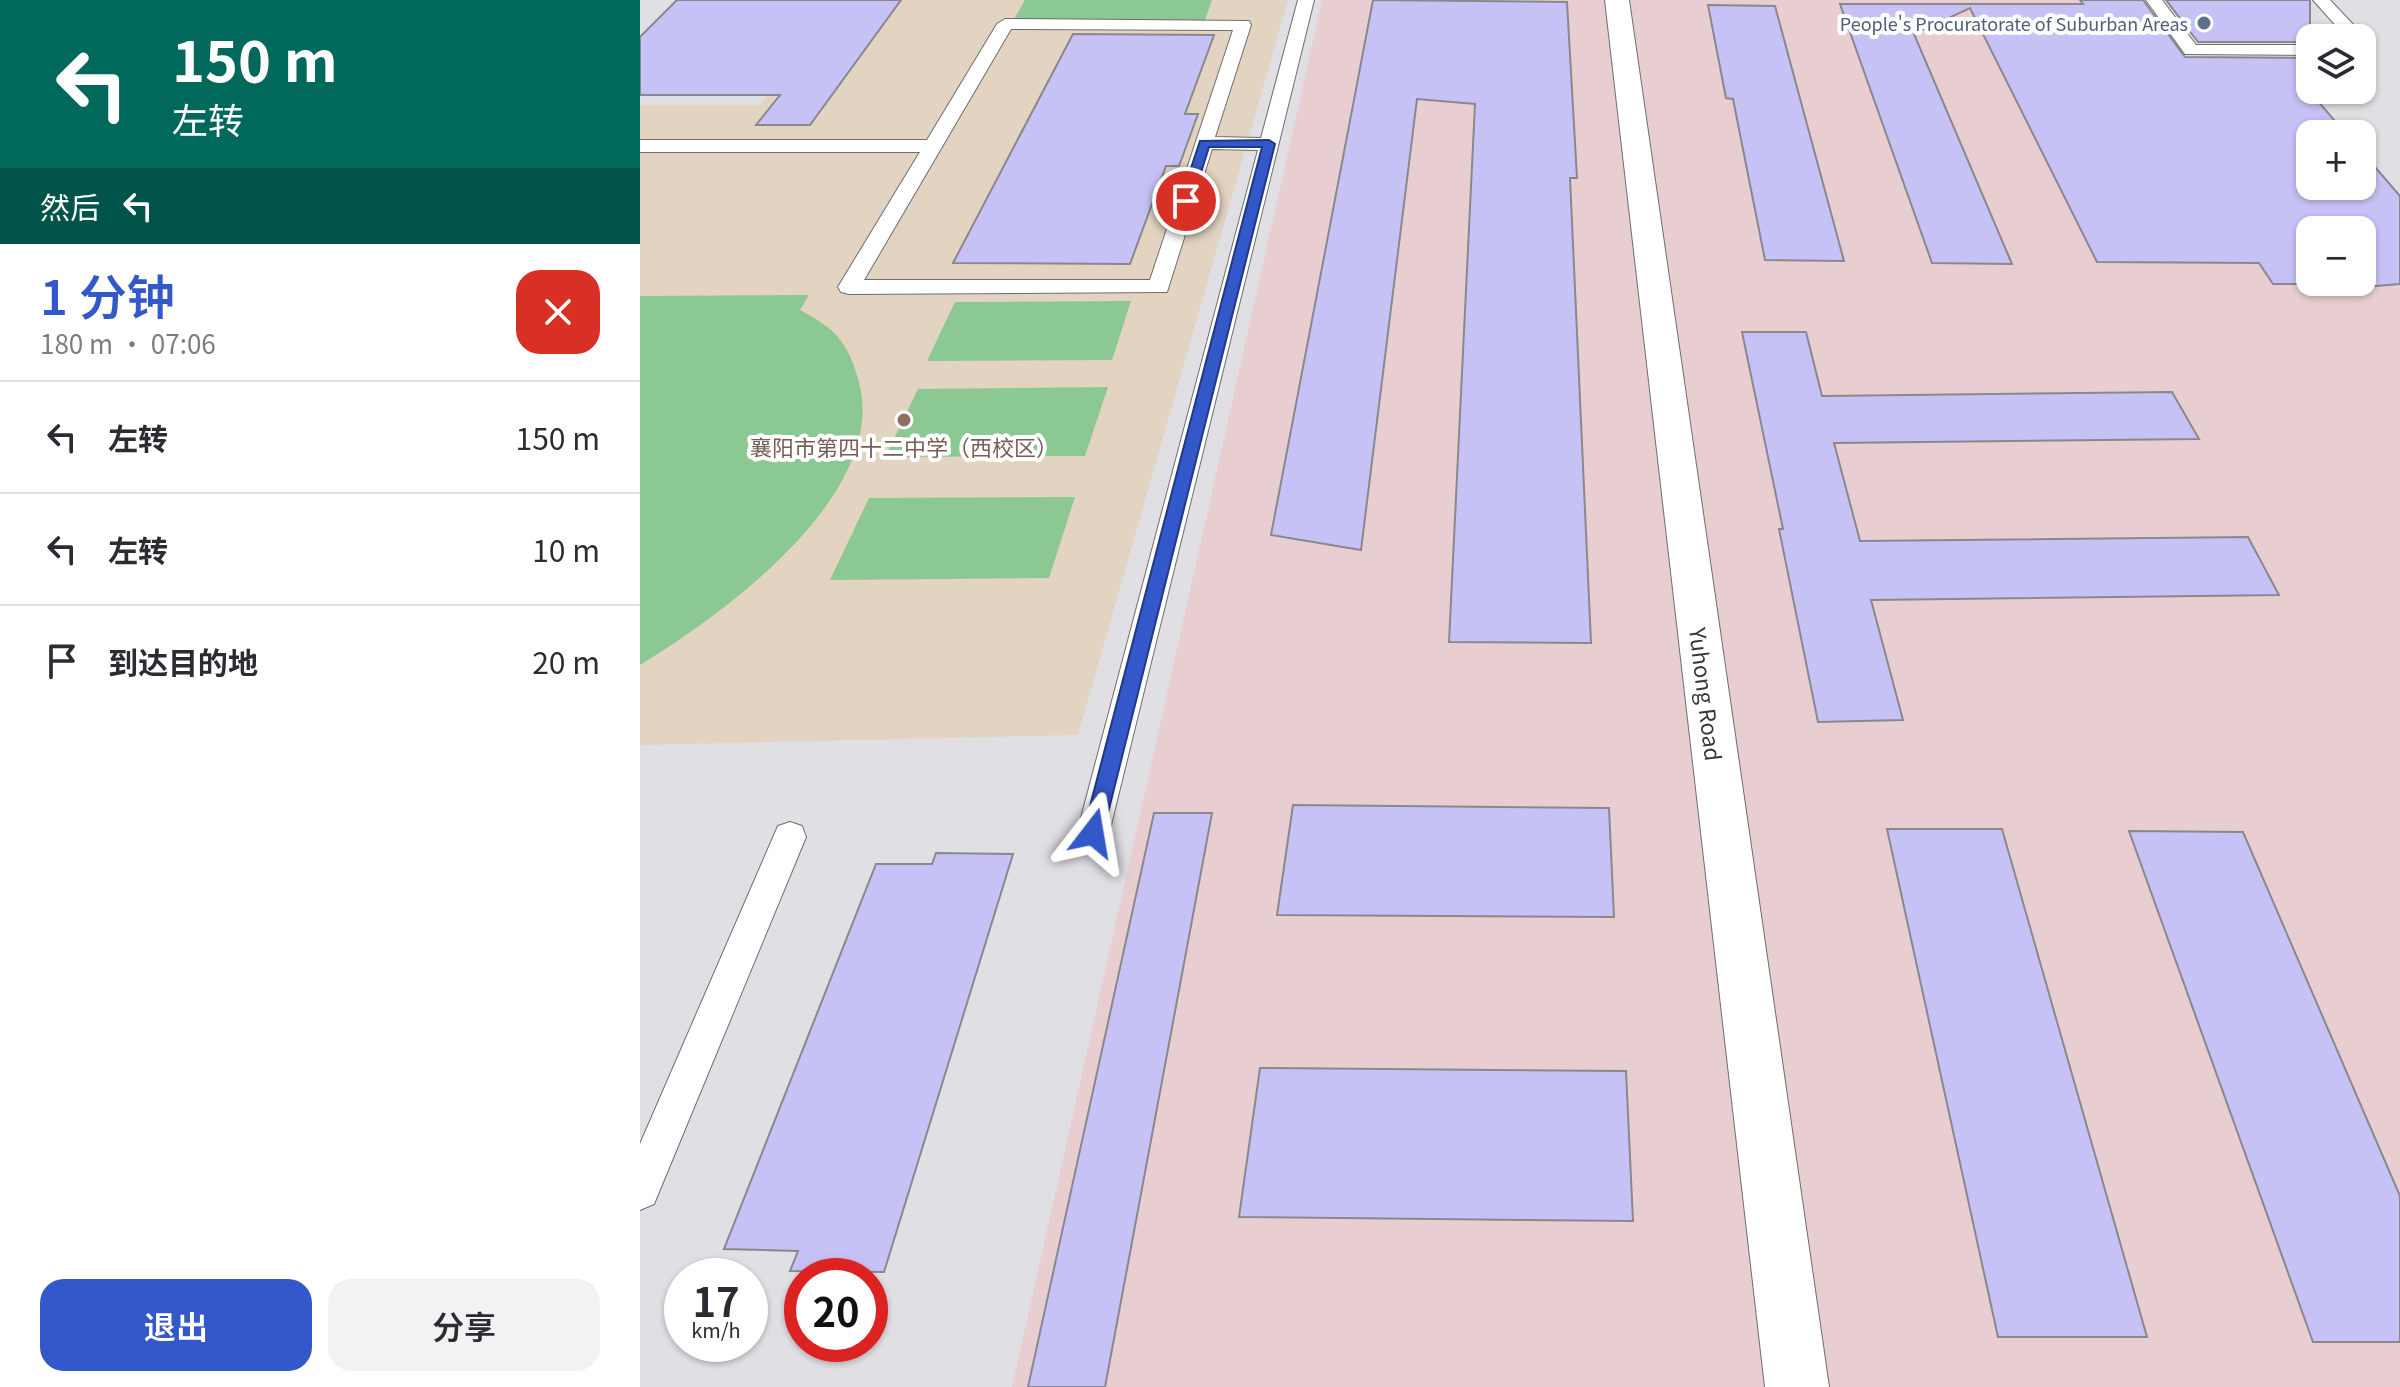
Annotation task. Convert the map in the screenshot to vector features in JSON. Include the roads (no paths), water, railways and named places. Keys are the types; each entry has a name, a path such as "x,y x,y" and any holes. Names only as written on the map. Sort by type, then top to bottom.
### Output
{"street":[{"name":"Yuhong Road","path":"1617,0 1797,1387"}],"lane":[{"path":"1093,833 1306,0"},
{"path":"2154,0 2191,50 2296,50"},
{"path":"2321,0 2343,24"},
{"path":"1005,24 1243,25 1204,143 1159,287 849,287 1005,24"},
{"path":"1204,143 1269,144"},
{"path":"640,146 933,146"},
{"path":"640,1190 790,837"}],"place":[{"name":"People's Procuratorate of Suburban Areas","path":"2204,23"},
{"name":"襄阳市第四十二中学（西校区）","path":"904,420"}]}
